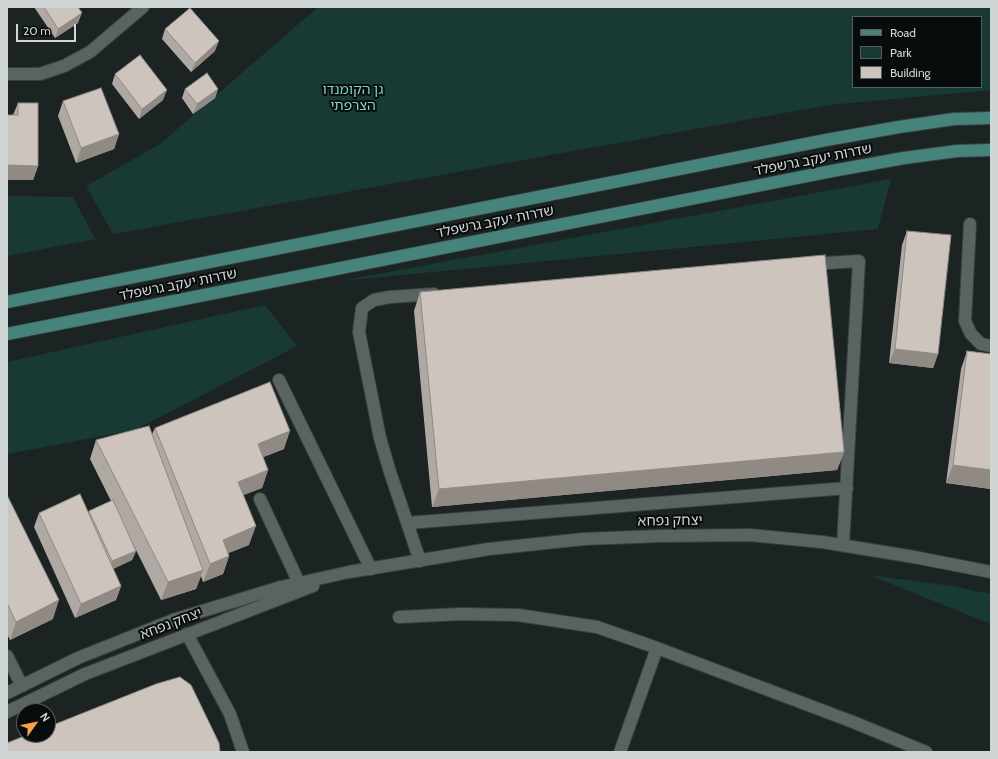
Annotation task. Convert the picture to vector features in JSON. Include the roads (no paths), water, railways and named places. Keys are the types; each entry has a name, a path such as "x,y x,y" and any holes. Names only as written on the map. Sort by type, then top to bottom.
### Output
{"main road":[{"name":"שדרות יעקב גרשפלד","path":"7,302 826,140 899,127 954,120 991,118"},
{"name":"שדרות יעקב גרשפלד","path":"7,334 832,171 904,158 957,151 991,150"}],"street":[{"path":"7,74 40,74 64,66 90,52 143,7"},
{"path":"970,224 965,321 971,334 981,344 991,346"},
{"path":"796,266 859,261 843,545"},
{"path":"420,561 380,438 359,332 362,308 374,300 390,297 445,293"},
{"path":"279,380 371,569"},
{"path":"407,523 847,488"},
{"path":"260,499 299,583"},
{"name":"יצחק נפחא","path":"7,693 78,658 173,620 281,587 349,572 489,549 584,540 660,536 750,535 843,545 991,572"},
{"name":"יצחק נפחא","path":"7,712 85,674 349,572"},
{"path":"399,617 461,614 518,615 597,627 853,722 926,752"},
{"path":"187,634 230,714 243,752"},
{"path":"620,752 657,648"},
{"path":"7,656 22,686"}],"park label":[{"name":"גן הקומנדו הצרפתי","path":"353,98"}]}
